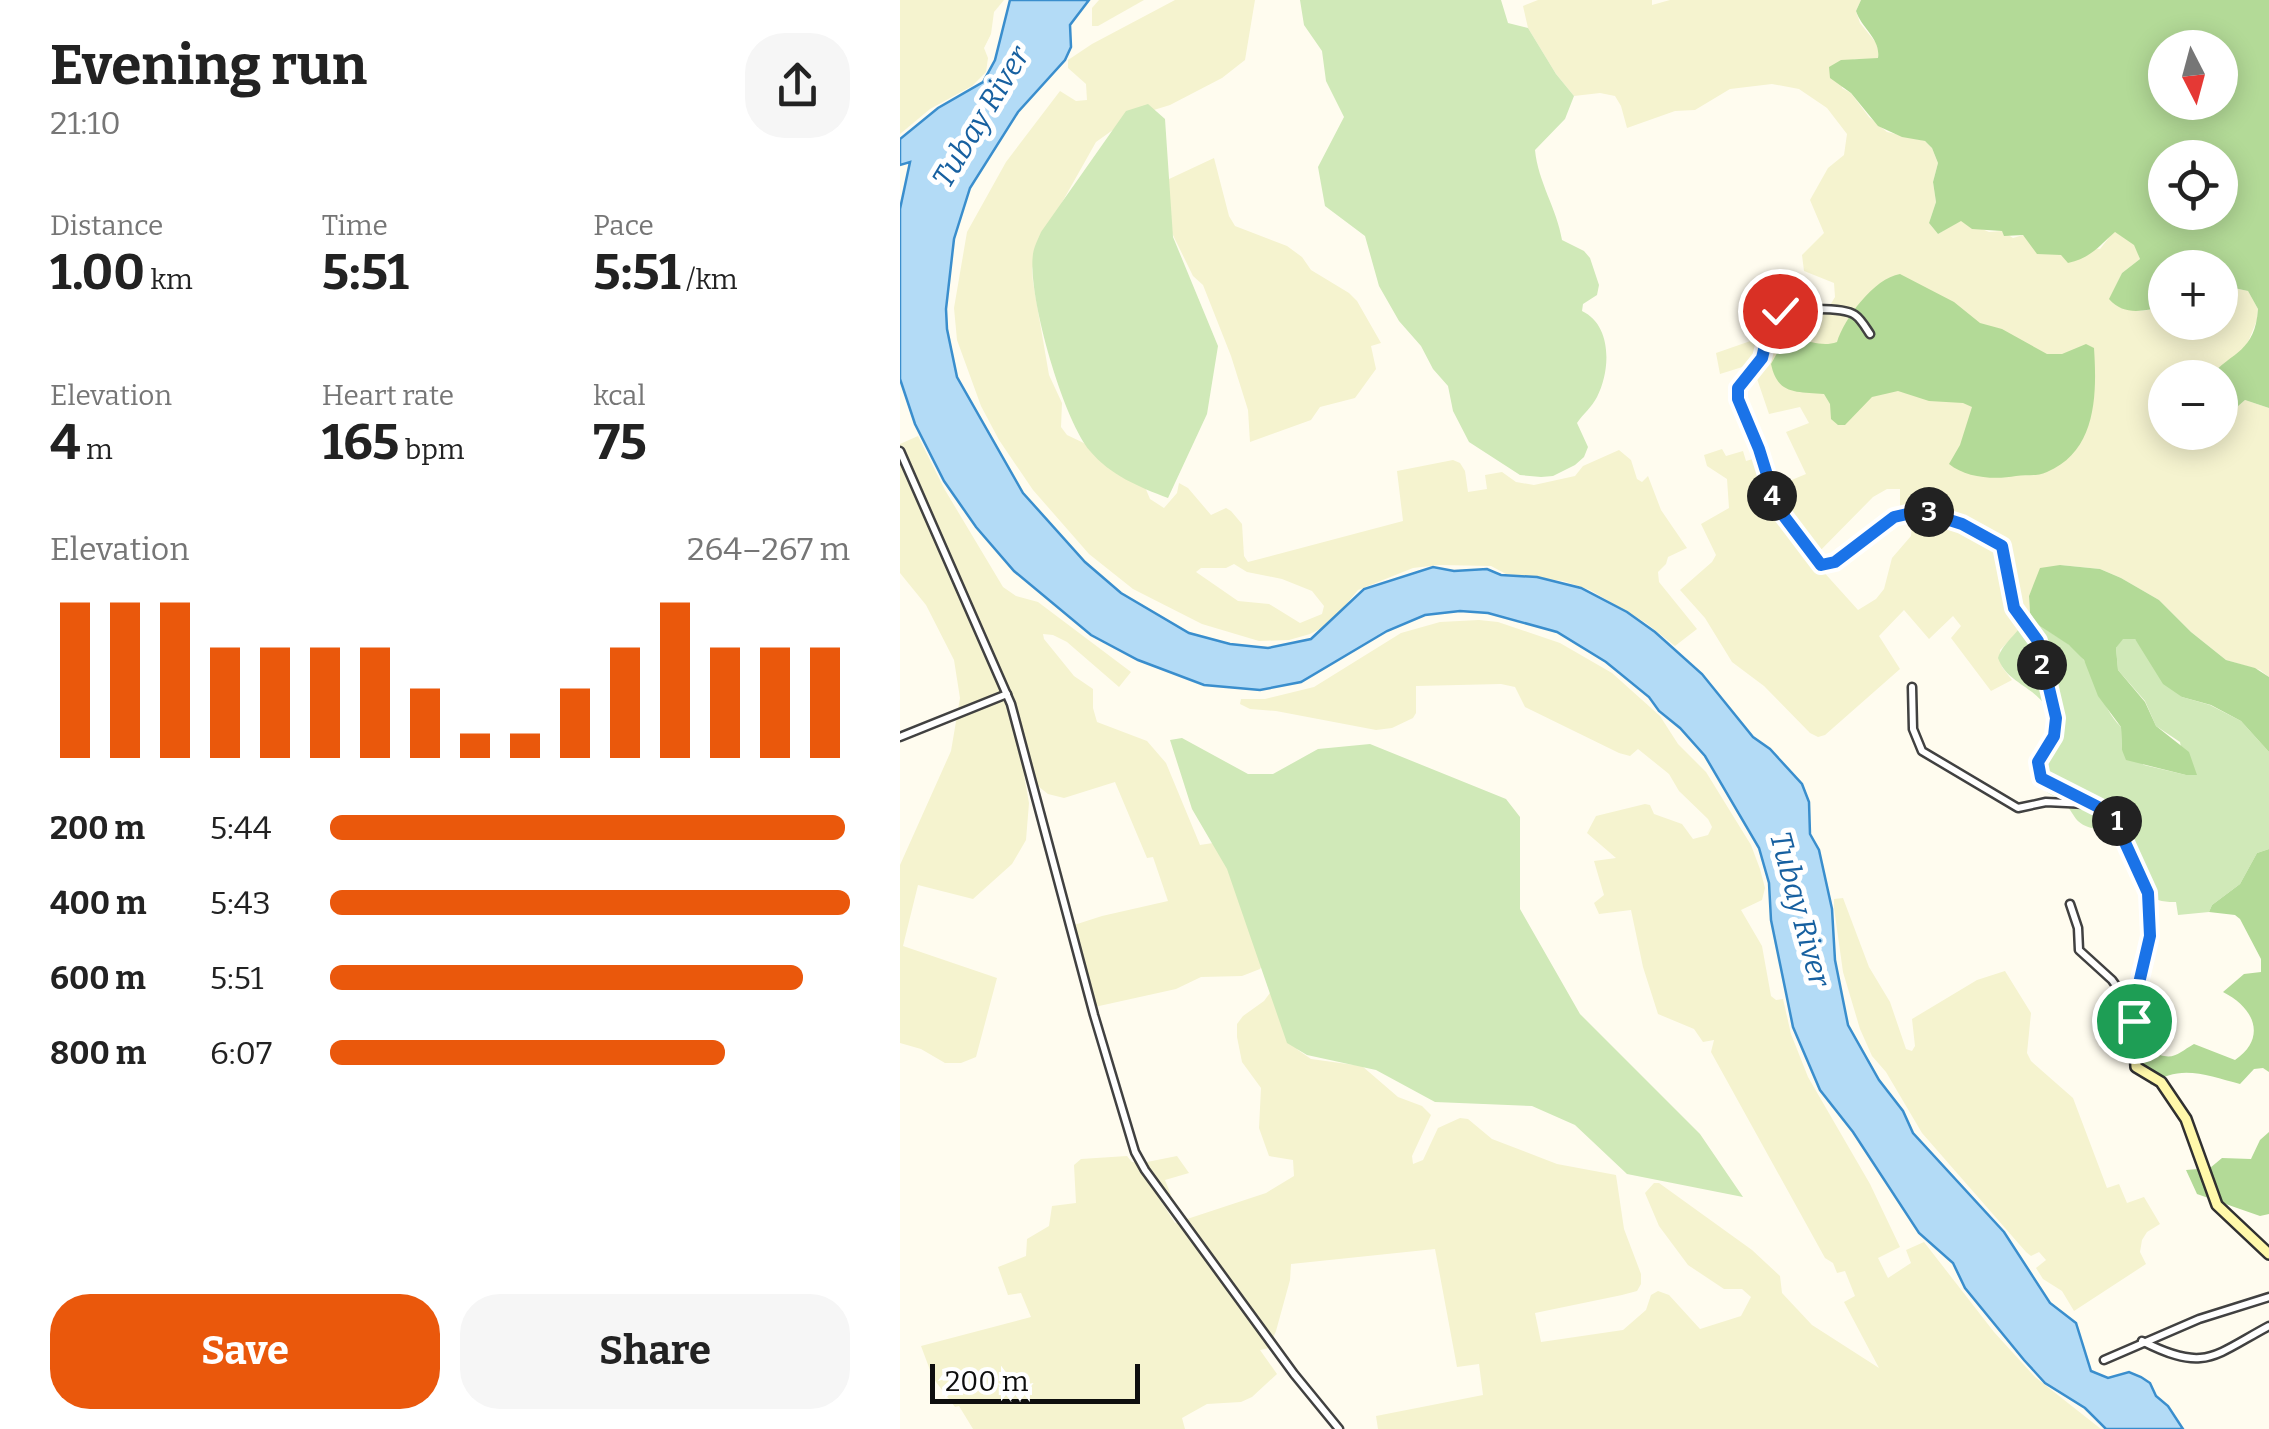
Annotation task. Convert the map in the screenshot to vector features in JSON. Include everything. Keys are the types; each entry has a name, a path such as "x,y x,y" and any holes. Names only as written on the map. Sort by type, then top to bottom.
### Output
{"street":[{"path":"1870,334 1857,316 1847,312 1780,311 1772,317 1762,358 1741,382 1737,393 1777,507 1821,565 1835,562 1894,517 1921,511 1962,524 2002,546 2014,608 2038,641 2056,718 2054,736 2038,762 2041,778 2117,820 2150,907 2148,953 2133,1009 2136,1067 2160,1082 2186,1119 2217,1205 2269,1254"},
{"path":"900,450 1007,694 1135,1152 1294,1374 1340,1429"},
{"path":"1912,687 1914,738 1930,757 2018,808 2046,802 2094,804"},
{"path":"900,737 1007,694"},
{"path":"2070,904 2078,928 2079,950 2112,980 2133,1009"},
{"path":"2104,1360 2199,1318 2269,1297"},
{"path":"2142,1341 2182,1358 2205,1359 2269,1326"}],"shaded area":[{"path":"900,0 1004,0 994,12 984,48 988,58 986,72 972,86 930,109 900,134"},
{"path":"1099,0 1144,0 1092,26 1092,8"},
{"path":"1175,0 1255,0 1245,60 1222,78 1170,105 1131,117 1096,142 1047,229 1032,269 1033,282 1049,375 1062,403 1061,427 1067,435 1088,445 1145,487 1150,499 1164,508 1177,493 1179,483 1211,515 1226,508 1231,511 1242,524 1244,556 1248,562 1403,521 1397,471 1453,460 1465,471 1468,492 1487,489 1485,475 1502,472 1516,482 1534,485 1575,476 1583,466 1619,450 1631,460 1637,479 1642,482 1648,476 1661,510 1687,548 1668,557 1658,572 1659,582 1697,629 1675,646 1646,623 1590,590 1563,581 1506,574 1491,566 1439,565 1413,568 1358,590 1330,624 1310,634 1289,640 1259,641 1202,624 1133,589 1089,554 1033,490 999,440 981,406 957,340 954,308 967,232 1006,162 1060,91 1076,101 1087,100 1086,84 1068,68 1068,60","holes":["1234,564 1247,572 1282,579 1312,591 1324,606 1322,614 1300,623 1269,604 1238,601 1196,572"]},
{"path":"1538,0 1652,0 1652,5 1670,0 1861,0 1856,11 1860,23 1877,44 1878,58 1854,59 1842,88 1887,132 1925,141 1932,148 1938,163 1933,182 1936,202 1929,223 1938,234 1961,220 1989,232 2002,231 2013,238 2023,235 2031,242 2100,249 2114,231 2135,245 2140,259 2122,273 2110,299 2141,311 2148,310 2148,340 2238,340 2238,289 2248,291 2258,309 2257,320 2246,347 2230,360 2148,360 2148,450 2238,450 2238,406 2245,400 2269,408 2269,677 2260,670 2226,660 2159,600 2121,578 2100,569 2060,565 2033,587 2024,626 2000,650 2002,667 2012,680 1991,691 1951,638 1961,626 1953,616 1929,639 1904,610 1879,636 1900,669 1825,735 1810,733 1764,686 1732,662 1705,618 1680,590 1716,555 1701,524 1729,508 1727,479 1707,466 1704,455 1722,449 1726,456 1743,451 1746,461 1756,458 1768,490 1806,474 1786,432 1809,423 1800,407 1769,414 1752,364 1720,374 1716,353 1782,330 1780,316 1801,311 1811,316 1826,312 1835,297 1834,283 1804,271 1802,255 1824,233 1810,200 1828,168 1844,155 1847,134 1827,108 1799,89 1772,84 1730,89 1695,110 1675,111 1627,128 1615,96 1574,96 1528,28 1523,6","holes":["1887,489 1900,489 1900,508 1912,524 1911,536 1892,558 1884,589 1858,610 1812,559 1873,497"]},
{"path":"1214,158 1235,226 1287,246 1311,270 1349,293 1381,343 1371,346 1376,369 1355,398 1320,407 1311,420 1250,442 1248,410 1231,356 1203,285 1193,276 1170,229 1167,180"},
{"path":"918,436 1003,587 1016,596 1038,602 1131,672 1119,687 1067,642 1043,634 1074,676 1093,689 1097,722 1147,741 1166,763 1200,845 1213,843 1230,868 1266,958 1260,969 1242,976 1201,977 1176,989 1090,1008 1071,926 1168,901 1153,857 1147,858 1115,782 1064,798 1048,794 1024,775 1029,803 1026,840 1012,864 973,899 918,885 903,946 997,978 976,1057 961,1063 945,1063 921,1049 900,1043 900,865 951,751 960,698 954,660 926,605 900,573 900,444"},
{"path":"1440,622 1498,622 1560,643 1612,673 1660,716 1678,744 1706,772 1751,845 1760,869 1765,888 1762,900 1741,910 1762,946 1771,996 1783,999 1791,1034 1808,1077 1870,1184 1900,1247 1878,1258 1888,1278 1911,1263 1906,1250 1924,1242 1994,1332 2035,1377 2101,1429 1378,1429 1376,1416 1483,1395 1479,1364 1457,1367 1435,1249 1291,1264 1276,1331 1269,1348 1260,1350 1277,1374 1252,1397 1241,1402 1207,1404 1182,1418 1185,1429 973,1429 959,1406 955,1407 933,1378 921,1346 1031,1317 1021,1293 1008,1295 998,1267 1026,1256 1027,1239 1049,1226 1052,1206 1076,1203 1074,1165 1081,1159 1127,1156 1132,1162 1142,1163 1177,1156 1189,1173 1165,1180 1171,1195 1159,1198 1175,1223 1266,1193 1294,1176 1293,1160 1269,1156 1259,1128 1261,1088 1242,1062 1237,1037 1237,1024 1243,1016 1273,989 1289,1038 1298,1050 1311,1059 1362,1066 1398,1097 1422,1106 1431,1115 1412,1156 1413,1164 1423,1160 1438,1128 1460,1118 1468,1119 1492,1139 1557,1164 1616,1175 1624,1229 1641,1284 1637,1291 1535,1313 1541,1342 1623,1330 1646,1310 1651,1295 1658,1291 1669,1295 1700,1329 1741,1316 1751,1297 1742,1289 1724,1289 1688,1265 1659,1226 1645,1193 1659,1183 1752,1250 1780,1276 1782,1293 1812,1325 1879,1368 1844,1302 1855,1296 1845,1271 1837,1273 1833,1263 1825,1258 1711,1052 1714,1040 1703,1042 1694,1029 1658,1014 1631,910 1599,914 1594,903 1604,895 1594,861 1616,858 1587,833 1596,816 1645,804 1650,805 1654,814 1682,824 1693,839 1708,835 1712,827 1708,819 1679,791 1669,774 1638,749 1630,756 1619,753 1525,707 1515,687 1501,684 1416,686 1413,718 1392,728 1376,730 1250,709 1240,704 1241,699 1265,699 1314,687 1401,633"},
{"path":"1843,898 1869,967 1890,1002 1906,1049 1912,1051 1915,1046 1912,1019 1977,980 2005,971 2031,1013 2027,1053 2073,1098 2107,1188 2119,1184 2127,1203 2144,1197 2160,1224 2142,1240 2140,1252 2146,1264 2074,1311 2062,1291 2043,1279 2036,1268 2046,1260 2039,1252 2031,1256 2026,1252 1922,1133 1886,1072 1872,1056 1860,1029 1843,972 1834,908 1834,899"}],"green space":[{"path":"1300,0 1501,0 1508,23 1528,28 1574,96 1565,119 1535,150 1562,240 1590,258 1599,285 1597,295 1583,304 1582,311 1592,318 1604,337 1605,374 1595,401 1577,423 1588,447 1575,465 1553,476 1520,475 1469,442 1453,411 1448,386 1399,321 1379,286 1365,236 1325,206 1318,167 1344,117 1326,81 1322,51 1304,25"},
{"path":"1861,0 2269,0 2269,408 2245,400 2238,406 2238,360 2228,360 2248,343 2258,309 2248,291 2238,289 2238,250 2148,250 2148,310 2142,311 2122,308 2109,299 2122,273 2140,259 2134,245 2115,232 2089,255 2068,263 2061,255 2037,254 2023,235 2004,236 2002,231 1972,229 1961,221 1938,234 1929,223 1936,202 1933,182 1938,163 1932,148 1925,141 1902,137 1878,126 1851,93 1830,78 1829,67 1841,60 1878,58 1877,45 1856,11"},
{"path":"1148,104 1165,119 1173,237 1218,346 1207,414 1168,498 1116,474 1090,451 1080,435 1049,356 1033,273 1034,251 1041,232 1126,111"},
{"path":"1900,274 1954,302 1980,323 2002,329 2047,354 2062,354 2086,344 2094,348 2094,402 2090,419 2085,436 2063,463 2039,474 1999,478 1972,475 1949,464 1960,445 1972,407 1929,401 1898,391 1872,397 1845,425 1838,425 1831,419 1830,404 1824,394 1797,392 1778,382 1771,364 1782,344 1837,342 1846,322 1870,291"},
{"path":"2060,565 2100,569 2121,578 2159,600 2226,660 2255,668 2269,677 2269,752 2241,721 2211,705 2182,697 2163,684 2135,639 2123,639 2116,648 2118,670 2145,702 2156,726 2189,752 2197,775 2126,760 2121,727 2098,696 2084,660 2037,624 2030,613 2029,596 2040,568"},
{"path":"2030,613 2080,655 2121,727 2122,750 2144,765 2186,775 2180,742 2156,726 2145,701 2118,670 2116,648 2122,639 2135,639 2182,697 2210,705 2241,721 2269,752 2269,849 2257,853 2240,884 2212,905 2209,912 2178,915 2176,902 2147,895 2130,876 2114,821 2107,820 2097,829 2083,825 2036,779 2035,770 2051,719 2042,701 2008,673 1998,658"},
{"path":"1182,738 1248,774 1273,774 1318,749 1370,744 1506,799 1520,817 1520,909 1580,1014 1700,1134 1743,1197 1627,1174 1575,1125 1532,1106 1435,1102 1376,1070 1307,1055 1287,1043 1227,869 1192,809 1170,740"},
{"path":"2269,849 2269,1072 2254,1069 2240,1084 2183,1073 2151,1085 2125,1042 2146,1017 2166,1017 2169,1023 2157,1049 2160,1055 2174,1056 2194,1044 2235,1060 2251,1042 2254,1033 2249,1015 2223,992 2244,974 2261,972 2261,959 2240,919 2209,912 2212,905 2240,884 2257,853"},
{"path":"2269,1132 2269,1214 2260,1216 2197,1194 2186,1170 2210,1168 2222,1158 2251,1159 2260,1140"}],"water":[{"name":"Tubay River","path":"1010,0 1089,0 1070,25 1071,47 1065,60 1018,112 970,188 954,239 946,309 957,377 1023,493 1085,562 1121,593 1189,633 1230,644 1268,648 1311,639 1364,589 1433,567 1454,571 1487,569 1501,575 1537,577 1581,588 1655,632 1702,674 1753,737 1770,749 1802,784 1809,802 1810,834 1819,850 1832,909 1835,960 1848,1025 1913,1133 2004,1232 2050,1303 2076,1323 2091,1371 2108,1378 2129,1372 2141,1377 2150,1383 2183,1429 2106,1429 2085,1408 2045,1383 1965,1288 1953,1263 1919,1233 1853,1132 1820,1090 1793,1027 1771,920 1769,883 1759,848 1705,756 1649,697 1606,662 1557,632 1488,613 1460,611 1425,615 1387,631 1301,682 1260,690 1204,685 1138,660 1091,635 1014,571 976,527 944,481 915,424 900,379 900,209 910,162 900,165 900,139 938,108 983,82 995,60"}],"route":[{"path":"1780,311 1772,317 1762,358 1744,377 1737,393 1777,507 1821,565 1835,562 1894,517 1921,511 1962,524 1996,541 2005,552 2014,608 2038,641 2046,690 2056,718 2054,736 2038,762 2041,778 2112,814 2148,893 2152,922 2133,1009 2134,1021"}]}
